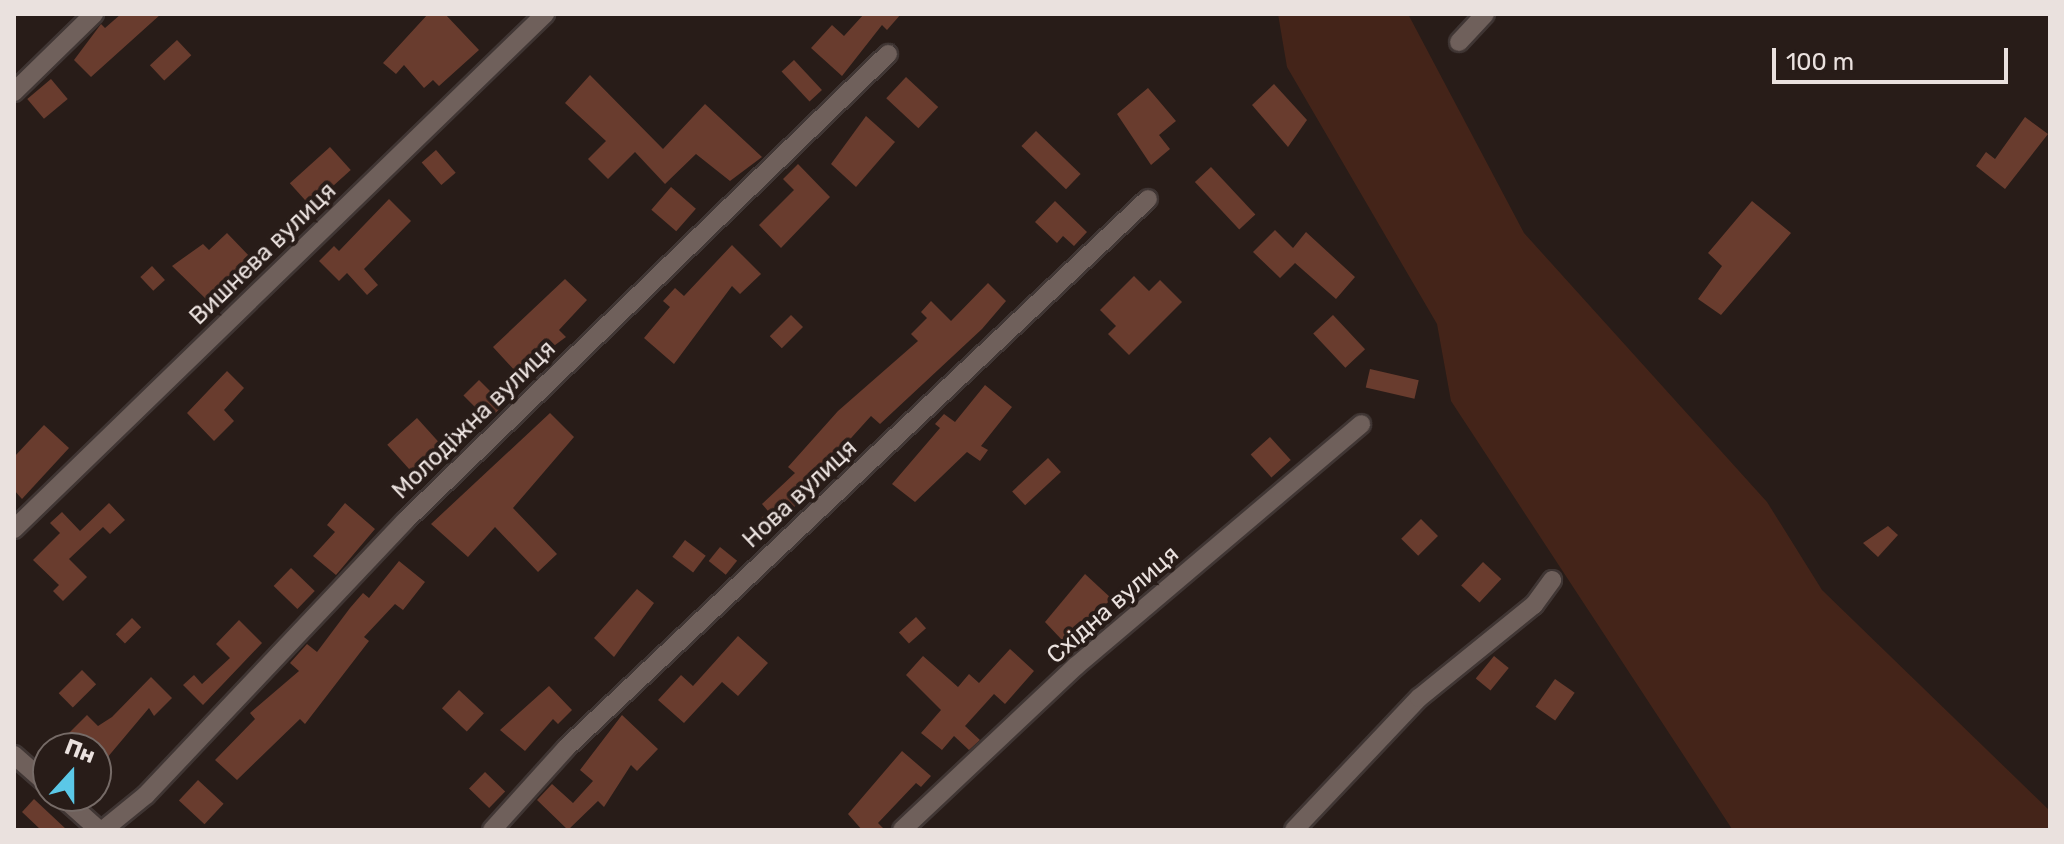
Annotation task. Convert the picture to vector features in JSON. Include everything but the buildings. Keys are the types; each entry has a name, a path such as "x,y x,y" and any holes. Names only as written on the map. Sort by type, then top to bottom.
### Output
{"street":[{"path":"14,92 94,14"},
{"name":"Вишнева вулиця","path":"14,529 545,14"},
{"path":"1459,42 1485,14"},
{"name":"Молодіжна вулиця","path":"101,830 146,795 405,521 888,54"},
{"name":"Нова вулиця","path":"492,830 566,748 1148,199"},
{"name":"Східна вулиця","path":"902,830 1076,666 1361,424"},
{"path":"1294,830 1419,698 1534,605 1552,580"},
{"path":"14,755 32,771"},
{"path":"80,812 101,830"}],"shaded area":[{"path":"1278,14 1408,14 1524,233 1767,502 1822,590 2050,811 2050,830 1732,829 1451,401 1437,324 1287,67"}]}
